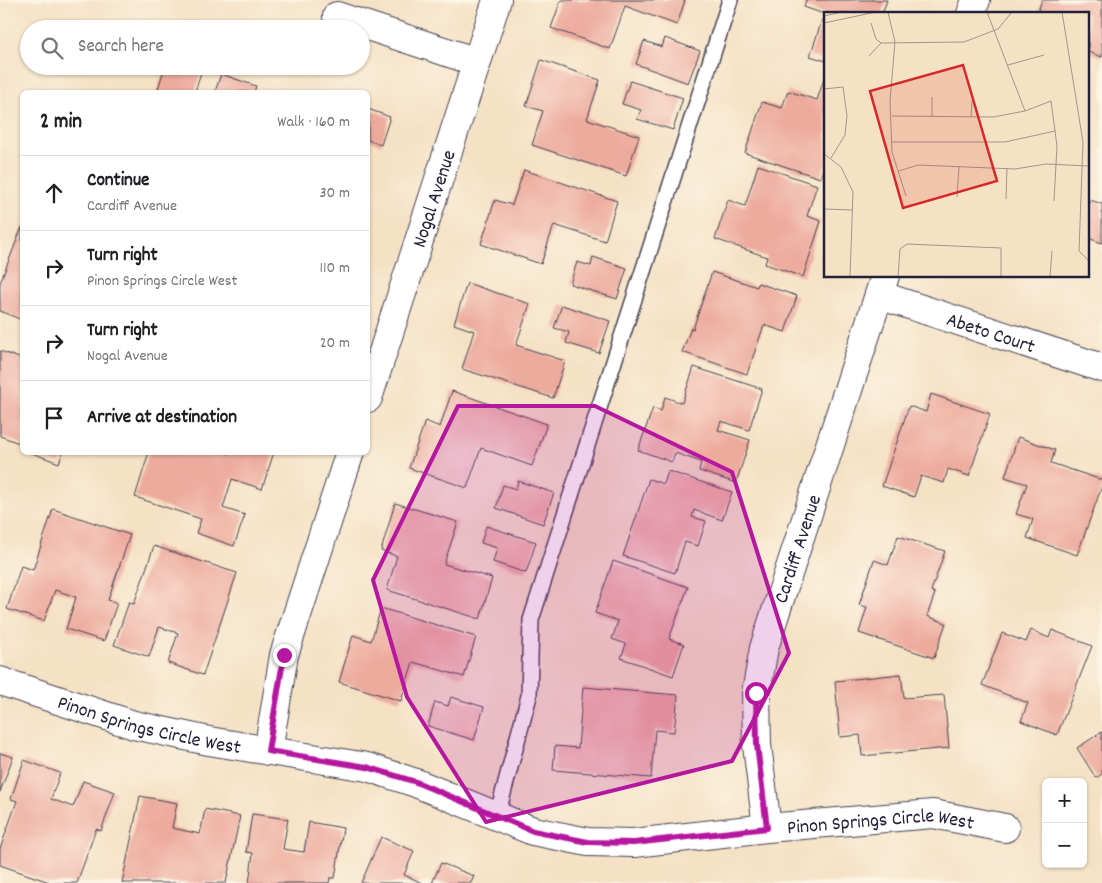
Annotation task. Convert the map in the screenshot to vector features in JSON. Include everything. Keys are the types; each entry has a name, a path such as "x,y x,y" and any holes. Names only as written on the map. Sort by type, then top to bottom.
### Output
{"street":[{"name":"Nogal Avenue","path":"370,392 497,0"},
{"path":"972,12 976,0"},
{"path":"337,16 349,20"},
{"path":"370,27 477,62"},
{"name":"Abeto Court","path":"882,286 1102,368"},
{"name":"Cardiff Avenue","path":"767,828 757,745 756,693 764,648 882,286"},
{"path":"268,751 284,655 349,455"},
{"name":"Pinon Springs Circle West","path":"0,681 134,725 209,741 367,767 416,782 533,831 588,842 634,843 767,828 933,814 1005,828"}],"lane":[{"path":"496,816 529,696 531,620 730,0"}],"highlighted area":[{"path":"458,406 595,406 732,472 789,653 732,761 486,822 407,697 373,580"}],"building":[{"path":"561,0 685,0 677,25 625,6 610,49 551,28"},
{"path":"806,0 887,0 883,12 824,12 824,14 804,7"},
{"path":"1042,0 1102,0 1102,57 1090,53 1090,12 1038,12"},
{"path":"824,14 824,60 810,56"},
{"path":"665,38 700,51 688,83 636,64 644,41 662,47"},
{"path":"541,60 600,80 587,119 639,136 626,176 532,145 543,111 526,106"},
{"path":"162,75 200,75 196,90 158,90"},
{"path":"221,75 256,86 255,90 216,90"},
{"path":"824,79 824,167 820,178 745,153 762,102 782,108 788,91 817,100"},
{"path":"630,81 683,98 673,130 637,119 641,110 622,104"},
{"path":"370,110 390,117 381,145 370,141"},
{"path":"758,165 817,185 807,216 821,221 803,277 765,264 767,257 715,239 728,200 745,206"},
{"path":"524,170 617,201 605,241 554,225 541,264 481,244 495,200 512,205"},
{"path":"1090,200 1102,204 1102,243 1090,239"},
{"path":"20,232 20,319 0,311 0,283"},
{"path":"593,257 627,268 617,299 570,284 577,262 591,266"},
{"path":"712,272 757,287 758,283 797,296 785,332 764,325 747,374 682,352 691,328 693,329"},
{"path":"467,283 530,304 516,345 565,361 553,398 462,369 474,331 454,324"},
{"path":"562,305 610,321 599,353 566,343 569,332 554,328"},
{"path":"0,351 20,358 20,443 0,436"},
{"path":"694,367 762,389 749,430 721,421 718,430 750,440 736,483 699,471 701,462 675,453 672,462 638,450 653,408 661,411 665,397 682,403"},
{"path":"452,391 547,424 532,466 481,448 467,488 409,468 425,421 440,427"},
{"path":"931,394 990,414 969,476 948,469 944,483 921,476 914,497 882,486 909,406 926,412"},
{"path":"1018,437 1055,450 1051,463 1102,480 1102,486 1077,555 1027,538 1033,519 1016,514 1027,484 1005,477"},
{"path":"37,455 62,455 59,463"},
{"path":"148,455 273,455 262,489 232,479 223,508 245,515 234,546 196,533 201,519 135,497"},
{"path":"668,471 732,492 722,520 694,510 692,517 706,521 698,546 685,542 675,573 623,556 649,479 664,484"},
{"path":"518,481 554,493 543,524 496,508 503,485 516,489"},
{"path":"395,503 458,522 444,564 492,578 480,619 387,590 397,556 381,551"},
{"path":"53,509 130,535 108,600 117,603 104,641 66,629 76,597 55,590 44,621 7,609 21,566 33,570"},
{"path":"486,526 536,542 526,573 493,562 497,548 481,543"},
{"path":"898,536 945,551 931,591 935,593 927,616 946,623 934,658 859,633 867,607 859,605 874,560 888,565"},
{"path":"154,546 237,573 203,675 168,663 178,633 159,627 149,657 114,645 129,602 134,604"},
{"path":"613,561 688,587 669,639 684,644 673,676 621,658 626,644 612,639 618,621 595,613"},
{"path":"381,608 476,637 464,677 413,662 401,701 339,682 353,635 371,641"},
{"path":"1031,630 1049,638 1052,630 1092,646 1057,735 1021,721 1028,703 982,685 1002,633 1026,642"},
{"path":"901,674 904,698 944,695 949,748 862,756 860,735 840,737 835,681"},
{"path":"583,687 678,695 674,732 655,730 651,778 553,770 555,746 578,748"},
{"path":"451,697 484,707 474,740 428,726 435,702 448,706"},
{"path":"1102,732 1102,774 1096,778 1077,748"},
{"path":"0,753 13,757 0,792"},
{"path":"24,760 60,773 51,799 73,807 83,781 115,792 101,831 96,829 77,883 52,883 0,865 0,849 17,801 11,799"},
{"path":"140,796 177,803 172,828 200,834 205,809 240,816 226,883 122,883"},
{"path":"252,814 288,819 283,849 304,852 309,822 343,828 335,878 330,878 329,883 249,883 253,853 246,852"},
{"path":"381,837 414,851 404,875 423,883 361,883"},
{"path":"441,863 474,876 471,883 432,883"}],"route":[{"path":"284,655 268,751 367,767 416,782 533,831 588,842 634,843 767,828 757,745 756,693"}]}
